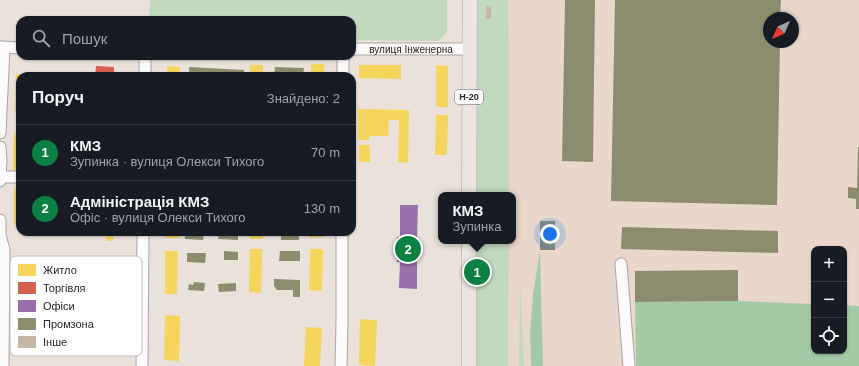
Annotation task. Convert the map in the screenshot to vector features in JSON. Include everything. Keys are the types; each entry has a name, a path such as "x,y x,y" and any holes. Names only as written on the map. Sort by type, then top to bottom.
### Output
{"main road":[{"name":"Н-20","path":"469,192 470,0"},
{"path":"469,244 469,366"}],"street":[{"path":"0,132 2,47 16,48"},
{"name":"вулиця Інженерна","path":"356,49 470,49"},
{"path":"145,60 145,72"},
{"path":"343,60 343,72"},
{"path":"0,147 0,181"},
{"path":"0,177 16,177"},
{"path":"0,220 1,244 4,250 3,366"},
{"path":"142,366 143,236"},
{"path":"340,366 342,323 342,236"},
{"path":"621,264 629,366"}],"shaded area":[{"path":"508,0 859,0 859,306 847,305 847,246 811,246 811,304 738,301 635,302 636,366 543,366 540,253 533,295 530,333 531,366 524,366 520,290 519,366 508,366 509,244 516,244 516,192 509,192"}],"green space":[{"path":"150,0 447,0 447,32 439,41 356,40 356,16 149,16"},
{"path":"477,0 508,0 509,192 476,192"},
{"path":"475,244 509,244 508,366 475,366"},
{"path":"540,250 543,366 531,366 530,333 533,295"},
{"path":"520,280 524,366 519,366"},
{"path":"738,301 811,304 811,354 847,354 847,305 859,306 859,366 636,366 635,302"}],"building: Житло":[{"path":"311,64 324,64 324,72 311,72"},
{"path":"250,65 263,65 263,72 250,72"},
{"path":"359,65 401,65 401,79 359,78"},
{"path":"436,65 448,66 448,107 436,107"},
{"path":"167,66 180,67 180,72 167,72"},
{"path":"16,74 16,112 15,112"},
{"path":"358,109 409,110 408,163 398,162 399,120 389,120 388,136 369,136 369,140 358,140"},
{"path":"436,115 448,115 447,155 435,155"},
{"path":"14,133 16,133 16,170 13,170"},
{"path":"359,145 370,145 370,162 359,162"},
{"path":"14,188 16,188 16,225 14,225"},
{"path":"106,236 113,236 113,241 106,241"},
{"path":"165,236 179,236 179,238 165,238"},
{"path":"250,236 263,236 263,239 250,239"},
{"path":"310,236 323,236 323,237 310,238"},
{"path":"250,249 262,249 261,293 249,292"},
{"path":"310,249 323,249 322,291 309,290"},
{"path":"165,251 178,251 177,294 165,294"},
{"path":"165,315 180,316 179,361 164,360"},
{"path":"360,319 377,320 375,366 359,365"},
{"path":"306,327 322,328 320,366 304,366"}],"building: Торгівля":[{"path":"96,66 114,67 114,72 95,72"}],"building: Офіси":[{"path":"400,205 418,205 417,241 420,241 419,258 417,258 417,289 399,288 400,262 397,262 397,237 400,238"}],"building: Промзона":[{"path":"565,0 595,0 593,162 562,161"},
{"path":"615,0 781,0 780,12 763,12 763,48 780,48 777,205 611,201"},
{"path":"189,67 244,70 244,72 189,72"},
{"path":"275,67 304,68 304,72 274,72"},
{"path":"858,147 859,209 856,209 856,199 848,198 848,187 857,188"},
{"path":"540,221 555,221 555,250 540,250"},
{"path":"622,227 778,231 778,253 621,249"},
{"path":"185,236 204,236 203,240 185,239"},
{"path":"218,236 238,236 238,240 218,239"},
{"path":"281,236 299,236 299,240 281,240"},
{"path":"224,251 238,252 238,260 224,260"},
{"path":"280,251 300,251 300,261 279,261"},
{"path":"187,253 206,253 205,263 187,262"},
{"path":"738,270 738,301 635,302 635,271"},
{"path":"274,279 300,280 300,297 293,297 293,290 277,290 274,286"},
{"path":"194,282 205,283 204,291 188,290 189,284 193,285"},
{"path":"236,283 236,291 219,292 218,284"}],"building: Інше":[{"path":"491,6 491,19 486,19 486,7"},
{"path":"484,267 489,267 489,279 484,279"}],"place":[{"name":"Адміністрація КМЗ","path":"408,249"},
{"name":"КМЗ","path":"477,272"}]}
